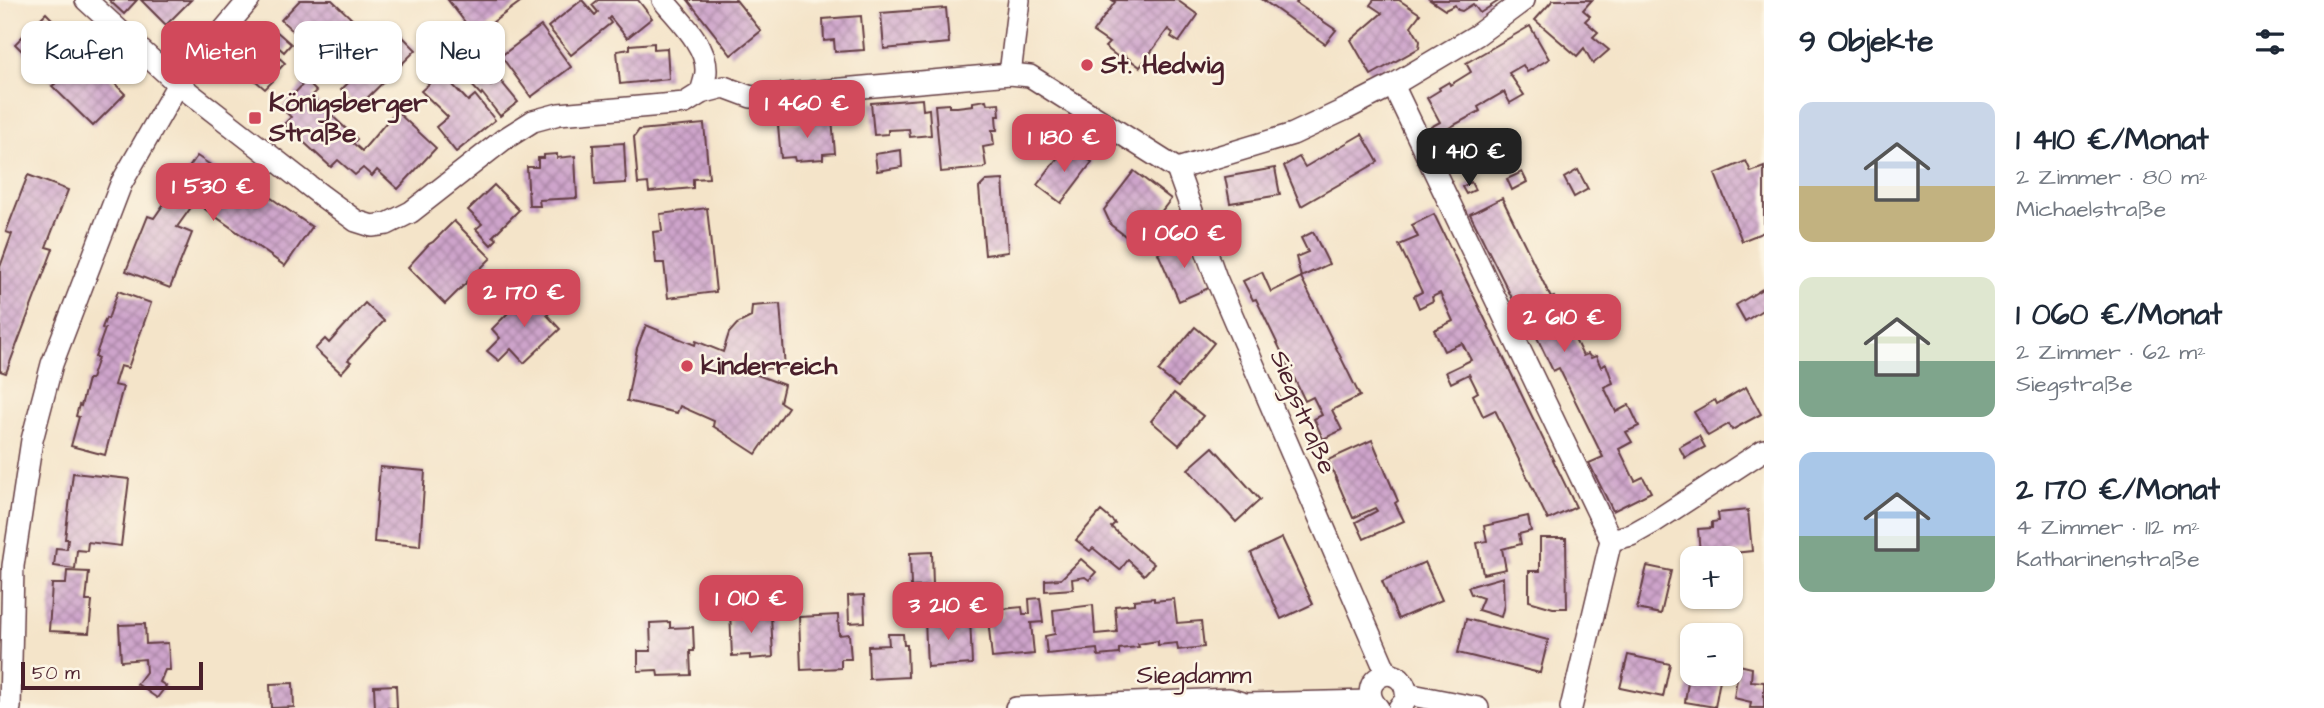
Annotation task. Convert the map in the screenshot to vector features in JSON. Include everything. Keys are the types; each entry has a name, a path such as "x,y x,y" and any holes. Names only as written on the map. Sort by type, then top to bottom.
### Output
{"street":[{"path":"86,0 161,68"},
{"path":"231,21 249,0"},
{"path":"663,0 698,44 704,58 706,71 701,93"},
{"path":"1010,74 1018,0"},
{"path":"10,708 13,566 32,440 41,402 56,353 121,184 178,84 356,221 372,226 401,218 503,140 533,121 559,114 685,103 701,93 724,87 751,97 1010,74 1030,76 1177,169 1293,134 1392,85 1477,35 1524,0"},
{"path":"1392,85 1611,540 1571,708"},
{"name":"Siegstraße","path":"1177,169 1221,290 1387,674"},
{"path":"1611,540 1631,535 1654,522 1764,450"},
{"path":"1374,705 1369,694 1371,686 1387,674 1400,679 1403,701 1478,708"},
{"name":"Siegdamm","path":"1016,708 1229,699 1245,704 1374,705"}],"building":[{"path":"109,0 137,0 124,14"},
{"path":"141,0 191,0 170,21 162,21"},
{"path":"300,0 332,0 354,21 294,21 294,32 281,20"},
{"path":"448,0 523,0 494,21 464,21"},
{"path":"582,0 595,15 598,12 592,5 598,0 638,0 652,18 627,38 610,17 608,19 611,23 571,55 548,27"},
{"path":"688,0 736,0 761,31 731,55"},
{"path":"1112,0 1177,0 1198,15 1179,42 1171,37 1173,33 1168,29 1140,67 1125,56 1122,60 1105,47 1109,43 1093,32 1115,2"},
{"path":"1263,0 1298,0 1296,3 1336,30 1325,44"},
{"path":"1374,0 1399,0 1420,14 1411,26 1420,41 1419,48 1371,75 1351,40 1382,13 1370,5"},
{"path":"1430,0 1500,0 1480,13 1473,4 1462,11 1455,5 1445,10"},
{"path":"1553,0 1592,0 1583,10 1590,16 1585,21 1598,32 1593,37 1609,50 1593,64 1584,48 1577,56 1535,20"},
{"path":"946,8 949,43 884,49 881,13"},
{"path":"46,13 54,21 38,21"},
{"path":"861,16 864,50 835,52 834,40 824,41 823,19"},
{"path":"541,26 571,67 531,97 505,61 505,53"},
{"path":"1530,26 1549,59 1527,72 1523,65 1509,73 1524,95 1510,103 1504,92 1478,107 1480,111 1445,130 1458,150 1444,157 1429,128 1440,122 1427,98 1449,82 1450,85 1471,72 1466,63"},
{"path":"280,34 291,44 284,52 280,48"},
{"path":"402,36 416,50 402,64"},
{"path":"21,38 21,50 15,44"},
{"path":"654,43 654,49 667,48 669,79 620,84 617,51 630,49 630,45"},
{"path":"115,84 125,94 93,126 52,86"},
{"path":"303,84 309,84 316,91 311,96 357,139 353,143 362,151 396,111 436,148 398,189 377,170 372,176 363,168 355,175 338,160 331,167 284,124 291,117 281,108"},
{"path":"347,84 381,84 358,107 341,90"},
{"path":"429,84 452,84 468,101 475,95 495,120 456,152 436,127 448,117 421,91"},
{"path":"471,84 503,84 518,102 500,116 482,93 481,95"},
{"path":"922,99 923,110 929,109 931,135 910,137 909,129 888,130 888,134 874,135 871,103"},
{"path":"986,100 987,104 999,103 1000,116 996,116 997,130 992,130 994,145 983,147 986,166 941,172 935,105 949,104 949,107 957,107"},
{"path":"832,119 835,153 823,154 823,159 795,161 794,157 781,158 778,125"},
{"path":"704,124 709,178 693,179 693,188 649,192 648,183 638,184 634,137 639,130"},
{"path":"1362,134 1378,162 1301,206 1284,166 1299,157 1305,167"},
{"path":"624,143 626,183 595,185 593,145"},
{"path":"1068,144 1092,162 1061,203 1037,185"},
{"path":"901,150 902,167 877,171 875,154"},
{"path":"557,154 557,158 575,156 577,198 539,200 540,206 529,206 527,167 538,167 538,158"},
{"path":"197,156 263,200 267,195 312,227 285,266 195,202 177,227 192,233 170,288 126,271 148,216 154,218"},
{"path":"1746,161 1751,172 1764,167 1764,232 1742,241 1715,174"},
{"path":"1275,168 1280,195 1230,203 1225,177"},
{"path":"1578,170 1588,189 1574,197 1564,178"},
{"path":"1134,171 1171,199 1136,244 1111,225 1104,210"},
{"path":"1522,172 1527,182 1512,190 1507,179"},
{"path":"28,175 68,190 46,247 53,249 6,373 0,371 0,267 12,234 6,232"},
{"path":"1003,180 1008,252 985,255 979,188 986,181"},
{"path":"1471,182 1475,190 1466,194 1462,187"},
{"path":"494,185 519,210 493,236 497,239 491,245 476,229 482,224 468,210"},
{"path":"1502,198 1583,356 1596,356 1601,367 1606,364 1613,383 1604,387 1616,412 1629,405 1639,426 1626,432 1632,442 1619,449 1635,481 1643,477 1651,492 1613,511 1589,463 1603,457 1559,368 1553,371 1524,310 1519,312 1470,214"},
{"path":"707,208 716,292 668,298 664,263 656,263 653,232 662,231 660,214"},
{"path":"1434,214 1576,507 1548,520 1495,410 1483,416 1473,395 1478,392 1469,374 1451,383 1446,372 1471,360 1462,343 1444,351 1434,330 1453,321 1440,293 1432,297 1433,301 1419,308 1414,296 1422,292 1399,245 1418,237 1412,225"},
{"path":"454,221 491,258 445,304 408,267"},
{"path":"1313,232 1329,264 1301,277 1296,257 1308,252 1301,238"},
{"path":"1190,239 1211,287 1179,301 1158,253"},
{"path":"1262,272 1271,292 1301,277 1360,396 1332,410 1342,430 1323,439 1314,419 1322,415 1313,397 1305,401 1256,299 1253,300 1243,281"},
{"path":"1764,288 1764,309 1745,321 1736,305"},
{"path":"118,291 151,303 128,368 120,366 114,385 123,387 105,455 71,446 79,417 76,416 79,405 81,406 88,379 91,379 98,358 95,357 105,329 102,328"},
{"path":"539,293 554,308 547,315 560,329 524,363 511,349 499,361 487,351 500,338 492,329 526,295 532,300"},
{"path":"365,303 384,321 348,360 351,362 341,373 315,349 325,339 329,343"},
{"path":"780,304 785,368 760,369 757,375 784,385 780,402 788,407 756,454 713,426 714,421 680,406 677,413 627,401 637,348 646,325 695,345 696,341 723,352 729,333 737,324 751,317 752,306"},
{"path":"1195,327 1214,343 1178,387 1158,371"},
{"path":"1746,387 1761,414 1732,430 1729,424 1708,436 1694,412 1715,400 1717,404"},
{"path":"1174,393 1203,416 1179,445 1151,421"},
{"path":"1699,436 1705,447 1685,458 1679,447"},
{"path":"1372,440 1404,521 1364,539 1356,522 1377,511 1375,508 1353,518 1328,460"},
{"path":"1213,447 1260,500 1236,522 1188,469"},
{"path":"380,467 425,471 420,546 374,542"},
{"path":"73,473 129,479 121,546 88,542 87,551 77,550 75,569 54,566 56,548 67,549 68,539 65,539"},
{"path":"1748,510 1752,551 1743,552 1743,546 1699,546 1698,529 1712,528 1712,522 1719,521 1718,513"},
{"path":"1101,511 1115,523 1111,527 1154,564 1144,575 1128,560 1120,570 1093,548 1090,551 1076,540"},
{"path":"1528,516 1531,531 1519,534 1521,544 1502,549 1506,569 1483,574 1477,543 1487,541 1484,526"},
{"path":"1282,538 1313,604 1281,619 1251,553"},
{"path":"1540,538 1566,538 1567,608 1553,608 1529,601 1529,571 1540,571"},
{"path":"932,552 933,586 911,587 910,553"},
{"path":"1081,559 1096,572 1089,580 1085,577 1072,579 1073,589 1045,591 1045,580 1061,579"},
{"path":"1425,562 1442,600 1398,619 1382,581"},
{"path":"1647,566 1671,571 1661,614 1637,609"},
{"path":"67,571 89,572 86,601 92,601 89,633 49,631 52,584 66,584"},
{"path":"1503,577 1504,605 1501,617 1478,610 1483,598 1471,594 1468,587"},
{"path":"864,595 865,622 849,623 848,596"},
{"path":"1040,598 1043,622 1031,623 1034,654 992,658 988,618 1003,617 1002,609 1022,607 1023,614 1030,614 1029,599"},
{"path":"1154,598 1154,601 1174,599 1177,623 1201,621 1204,647 1178,650 1177,643 1158,645 1158,641 1119,649 1119,654 1098,656 1097,649 1047,654 1045,636 1055,634 1053,610 1093,605 1095,634 1117,632 1115,606"},
{"path":"754,611 754,616 771,615 773,657 750,659 750,655 732,656 730,612"},
{"path":"838,615 839,635 849,634 851,659 841,659 841,668 801,670 799,617"},
{"path":"970,617 972,664 927,667 925,619"},
{"path":"1466,619 1548,640 1540,673 1458,653"},
{"path":"670,622 670,628 693,627 691,675 658,676 657,670 638,671 638,651 651,651 650,623"},
{"path":"145,624 146,644 168,643 170,670 165,670 160,682 166,686 157,698 137,684 146,672 145,659 121,661 119,625"},
{"path":"888,634 903,634 904,645 907,645 908,677 869,679 868,646 889,645"},
{"path":"1628,655 1670,664 1663,697 1620,688"},
{"path":"1743,666 1752,668 1751,681 1764,682 1764,708 1750,708 1751,702 1734,698 1736,686 1743,686"},
{"path":"293,683 294,707 271,708 270,684"},
{"path":"396,685 397,708 375,708 374,686"},
{"path":"1687,686 1719,686 1715,707 1685,702"}],"place":[{"name":"St. Hedwig","path":"1087,65"},
{"name":"Königsberger Straße","path":"255,118"},
{"name":"kinderreich","path":"687,366"}]}
